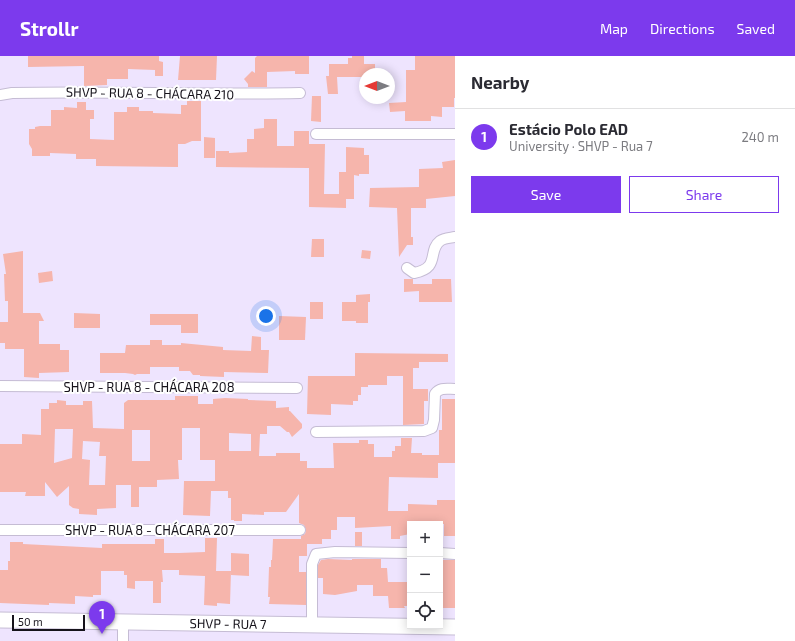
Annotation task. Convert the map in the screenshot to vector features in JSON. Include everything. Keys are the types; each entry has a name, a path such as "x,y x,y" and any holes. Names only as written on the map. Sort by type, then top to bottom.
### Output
{"street":[{"name":"SHVP - RUA 8 - CHÁCARA 210","path":"0,95 12,92 241,94 300,93"},
{"path":"316,134 455,134"},
{"path":"407,268 414,273 424,270 432,261 439,242 444,239 455,237"},
{"name":"SHVP - RUA 8 - CHÁCARA 208","path":"0,386 297,388"},
{"path":"316,432 430,430 434,420 435,394 443,389 455,389"},
{"name":"SHVP - RUA 8 - CHÁCARA 207","path":"0,530 300,530"},
{"path":"312,624 312,564 316,554 335,552 407,553"},
{"path":"443,553 455,554"},
{"name":"SHVP - RUA 7","path":"0,620 455,627"},
{"path":"123,622 123,641"}],"building":[{"path":"28,56 159,56 159,61 163,62 163,76 155,76 155,70 128,69 128,79 107,79 107,85 84,86 84,66 28,67"},
{"path":"180,56 217,56 216,80 178,80"},
{"path":"257,56 309,56 309,74 295,74 295,71 267,72 267,87 248,87 248,84 244,79 252,71 255,73 255,58"},
{"path":"352,56 364,56 364,64 375,64 375,68 359,68 359,77 337,77 338,94 328,94 326,76 329,76 329,64 348,64 348,58 352,58"},
{"path":"415,56 455,56 454,107 442,107 442,117 431,116 431,121 405,121 405,111 390,112 389,104 406,102 406,70 415,70"},
{"path":"312,96 321,96 321,122 311,121"},
{"path":"187,101 201,101 201,141 178,144 178,167 96,166 96,159 76,159 76,154 50,153 50,156 32,156 32,149 29,144 29,129 35,129 35,127 40,126 51,126 51,110 64,110 64,107 77,108 77,102 86,102 86,110 94,110 94,119 90,119 90,139 114,140 114,112 127,112 127,107 139,107 139,111 181,114 181,105 187,105"},
{"path":"264,119 277,119 277,146 294,146 294,131 309,131 309,144 325,144 324,194 339,194 339,172 346,172 346,147 364,148 364,155 369,155 369,174 359,174 359,176 354,175 354,199 346,199 346,208 309,207 309,168 216,167 216,151 229,151 229,153 247,152 247,139 254,139 254,129 264,128"},
{"path":"204,137 215,138 215,158 204,158"},
{"path":"455,160 455,196 426,199 426,208 411,208 411,237 413,237 413,245 407,245 399,257 397,208 369,207 370,188 419,187 419,169 443,168 442,162"},
{"path":"312,239 324,239 324,257 311,257"},
{"path":"362,250 371,251 370,259 361,258"},
{"path":"23,251 23,313 40,313 44,321 39,321 39,344 60,344 60,350 69,350 69,372 39,373 39,378 24,377 24,349 5,349 5,343 0,343 0,322 8,322 8,301 5,301 4,274 6,274 3,254"},
{"path":"52,271 53,281 39,283 38,273"},
{"path":"404,279 413,279 413,284 432,284 432,279 451,279 452,302 419,302 419,291 404,292"},
{"path":"370,294 370,302 368,302 368,323 342,321 342,302 356,302 356,295"},
{"path":"310,302 323,302 323,319 310,319"},
{"path":"74,313 100,314 100,328 74,328"},
{"path":"150,314 198,314 198,333 181,333 181,325 150,325"},
{"path":"279,316 306,317 305,340 279,340"},
{"path":"252,336 261,337 261,350 269,350 268,373 224,372 224,377 200,376 193,375 190,371 179,371 179,367 150,367 150,374 135,375 125,373 100,373 100,353 125,353 126,345 150,345 150,340 162,340 162,345 181,345 181,343 223,347 223,350 251,351"},
{"path":"355,353 448,354 448,362 419,362 419,368 413,368 413,389 428,389 428,401 424,401 424,424 403,425 403,376 387,376 387,385 368,385 368,387 361,387 361,395 358,395 358,401 353,401 353,405 331,404 331,415 307,414 308,376 355,376"},
{"path":"175,396 198,396 198,404 213,404 213,399 225,398 276,401 276,408 289,407 289,411 302,424 302,428 292,437 289,432 280,426 267,426 267,434 260,434 259,456 276,456 276,453 300,453 300,461 307,461 307,468 334,468 333,443 359,443 359,440 368,440 368,444 374,444 374,457 392,457 392,451 395,451 395,446 401,446 401,438 412,438 411,453 422,453 422,455 439,455 439,430 442,430 442,399 455,399 455,463 438,463 438,478 389,477 388,511 408,511 408,504 437,505 437,500 455,500 455,536 444,536 443,521 407,521 407,535 400,536 400,539 391,539 391,526 355,528 355,517 337,517 337,530 331,530 331,539 322,539 322,544 307,544 307,556 299,556 299,572 306,572 306,605 269,604 269,567 271,567 272,560 273,539 301,539 301,536 305,534 306,530 304,525 299,523 299,494 286,512 264,512 264,515 242,514 242,521 234,521 231,520 231,498 228,498 228,491 211,491 210,516 183,515 184,481 215,481 215,460 200,460 200,428 182,428 182,460 178,460 179,479 157,480 157,487 139,487 139,507 131,507 131,485 116,485 116,508 97,509 97,515 79,514 79,509 73,508 69,505 69,486 57,497 45,482 45,496 25,496 26,492 0,492 0,444 22,444 22,434 41,435 41,409 49,409 49,403 57,403 57,400 66,401 66,405 83,405 83,401 92,401 93,428 124,429 124,403 128,400 175,400","holes":["55,429 73,429 72,458 54,463","132,430 150,430 150,461 132,461","229,433 251,434 251,451 229,451","83,441 100,442 99,456 106,456 105,485 89,485 90,460 82,459"]},
{"path":"355,532 362,532 362,546 355,546"},
{"path":"205,538 217,538 216,571 231,571 230,604 217,603 217,606 204,605 205,576 179,575 179,570 162,570 163,582 161,582 161,603 153,603 153,581 135,581 135,589 127,588 127,575 124,575 124,571 101,571 101,595 93,595 93,597 75,596 75,604 49,603 49,605 0,603 0,570 8,570 8,561 10,561 10,542 102,548 102,544 155,544 155,539 164,539 164,553 179,553 205,552"},
{"path":"231,553 249,554 249,576 231,575"},
{"path":"381,559 381,568 387,568 388,582 407,582 407,606 404,606 405,608 389,608 388,596 373,596 373,585 357,585 357,591 335,595 323,594 323,578 318,578 318,565 321,560"},
{"path":"443,560 455,560 455,608 443,608"}],"place":[{"name":"Estácio Polo EAD","path":"102,634"}]}
